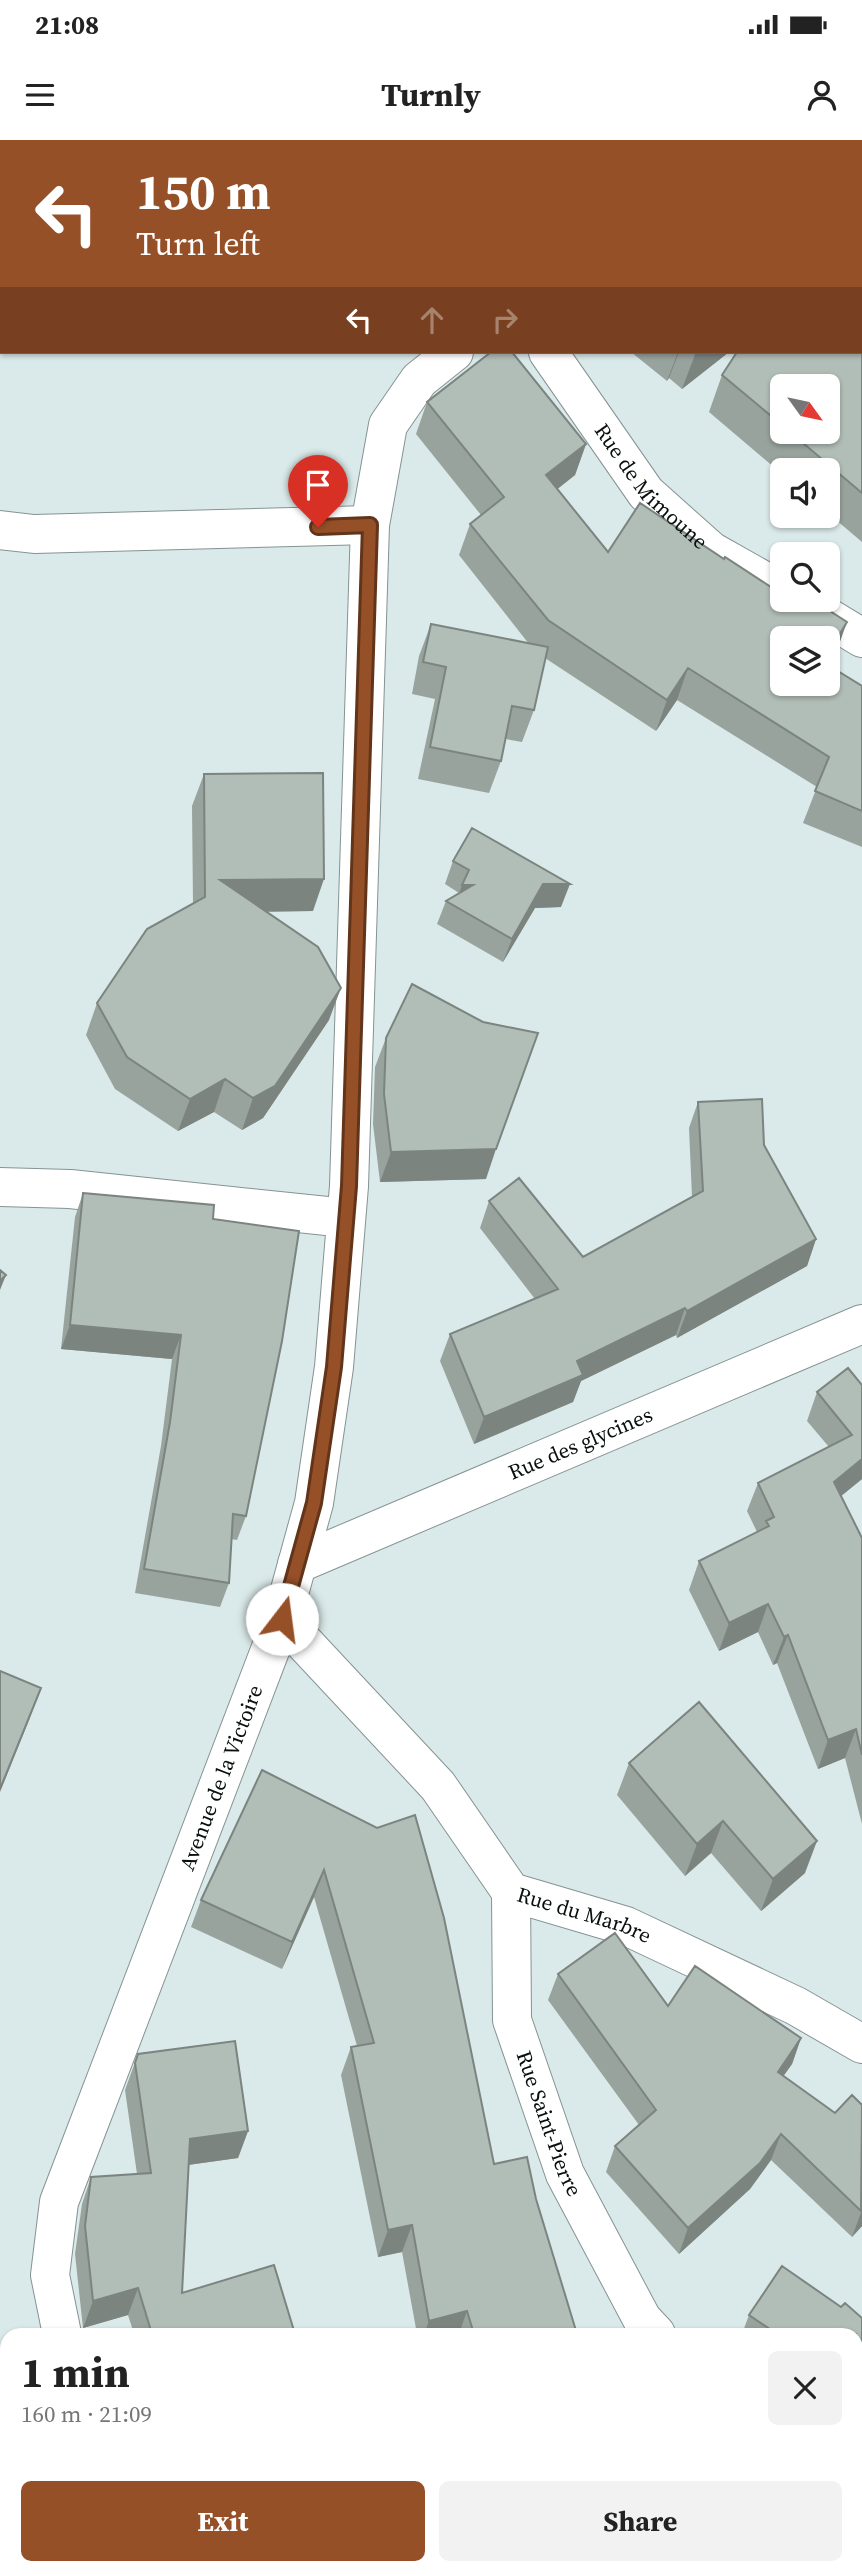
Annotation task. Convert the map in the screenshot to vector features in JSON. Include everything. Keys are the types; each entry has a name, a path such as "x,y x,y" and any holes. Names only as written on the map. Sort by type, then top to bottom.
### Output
{"street":[{"name":"Avenue de la Victoire","path":"61,2328 50,2275 59,2202 282,1619 314,1503 334,1367 349,1172 370,525 388,425 419,380 452,354"},
{"name":"Rue de Mimoune","path":"549,354 646,493 711,551 770,584"},
{"path":"0,530 34,534 370,525"},
{"path":"819,612 862,638"},
{"path":"0,1187 70,1189 346,1218"},
{"name":"Rue des glycines","path":"297,1564 862,1324"},
{"name":"Rue du Marbre","path":"282,1619 438,1786 512,1892 626,1926 796,2006 862,2044"},
{"name":"Rue Saint-Pierre","path":"512,1892 512,2020 565,2174 642,2319 650,2328"}],"building":[{"path":"488,354 514,354 586,444 546,475 608,552 640,503 770,586 770,612 832,612 847,622 840,633 840,626 770,626 770,696 840,696 840,672 862,686 862,811 815,791 829,757 688,668 667,700 548,620 470,524 504,497 427,402"},
{"path":"736,354 862,354 862,493 840,474 840,458 821,458 804,444 840,444 840,374 770,374 770,415 722,375"},
{"path":"431,624 548,647 534,710 512,706 501,761 430,747 446,667 423,662"},
{"path":"323,773 324,879 220,880 318,947 341,988 275,1086 253,1098 225,1079 190,1099 127,1057 97,1003 147,929 205,897 204,774"},
{"path":"472,828 570,884 543,884 512,939 446,901 473,885 462,885 469,870 453,861"},
{"path":"412,984 483,1022 538,1033 496,1149 391,1152 384,1094 386,1038"},
{"path":"762,1099 764,1145 816,1239 687,1311 685,1308 577,1361 583,1375 484,1417 450,1334 558,1289 489,1201 519,1178 583,1257 703,1191 698,1102"},
{"path":"83,1193 214,1205 213,1219 299,1231 282,1341 246,1516 233,1514 229,1583 144,1569 170,1422 181,1335 70,1325"},
{"path":"0,1270 6,1275 0,1281"},
{"path":"848,1368 862,1385 862,1459 834,1482 862,1538 862,1755 856,1729 828,1740 788,1635 784,1637 768,1604 729,1623 699,1561 769,1526 766,1521 774,1517 758,1483 852,1435 817,1392"},
{"path":"0,1671 41,1688 0,1789"},
{"path":"699,1702 817,1841 773,1879 723,1821 697,1844 629,1763"},
{"path":"262,1770 377,1828 415,1815 444,1918 494,2164 527,2157 536,2199 575,2328 472,2328 467,2311 429,2321 412,2225 388,2230 351,2047 374,2043 324,1870 292,1942 201,1900"},
{"path":"615,1933 668,2006 695,1966 801,2038 778,2072 835,2113 852,2095 862,2105 861,2211 781,2134 760,2163 688,2228 615,2146 656,2110 558,1974"},
{"path":"235,2041 248,2131 190,2139 182,2293 274,2265 293,2328 150,2328 138,2288 93,2301 85,2226 91,2177 151,2173 135,2063 138,2054"},
{"path":"782,2266 841,2307 845,2303 862,2318 862,2328 768,2328 749,2315"}],"route":[{"path":"282,1619 314,1503 334,1367 349,1186 370,525 318,527"}]}
